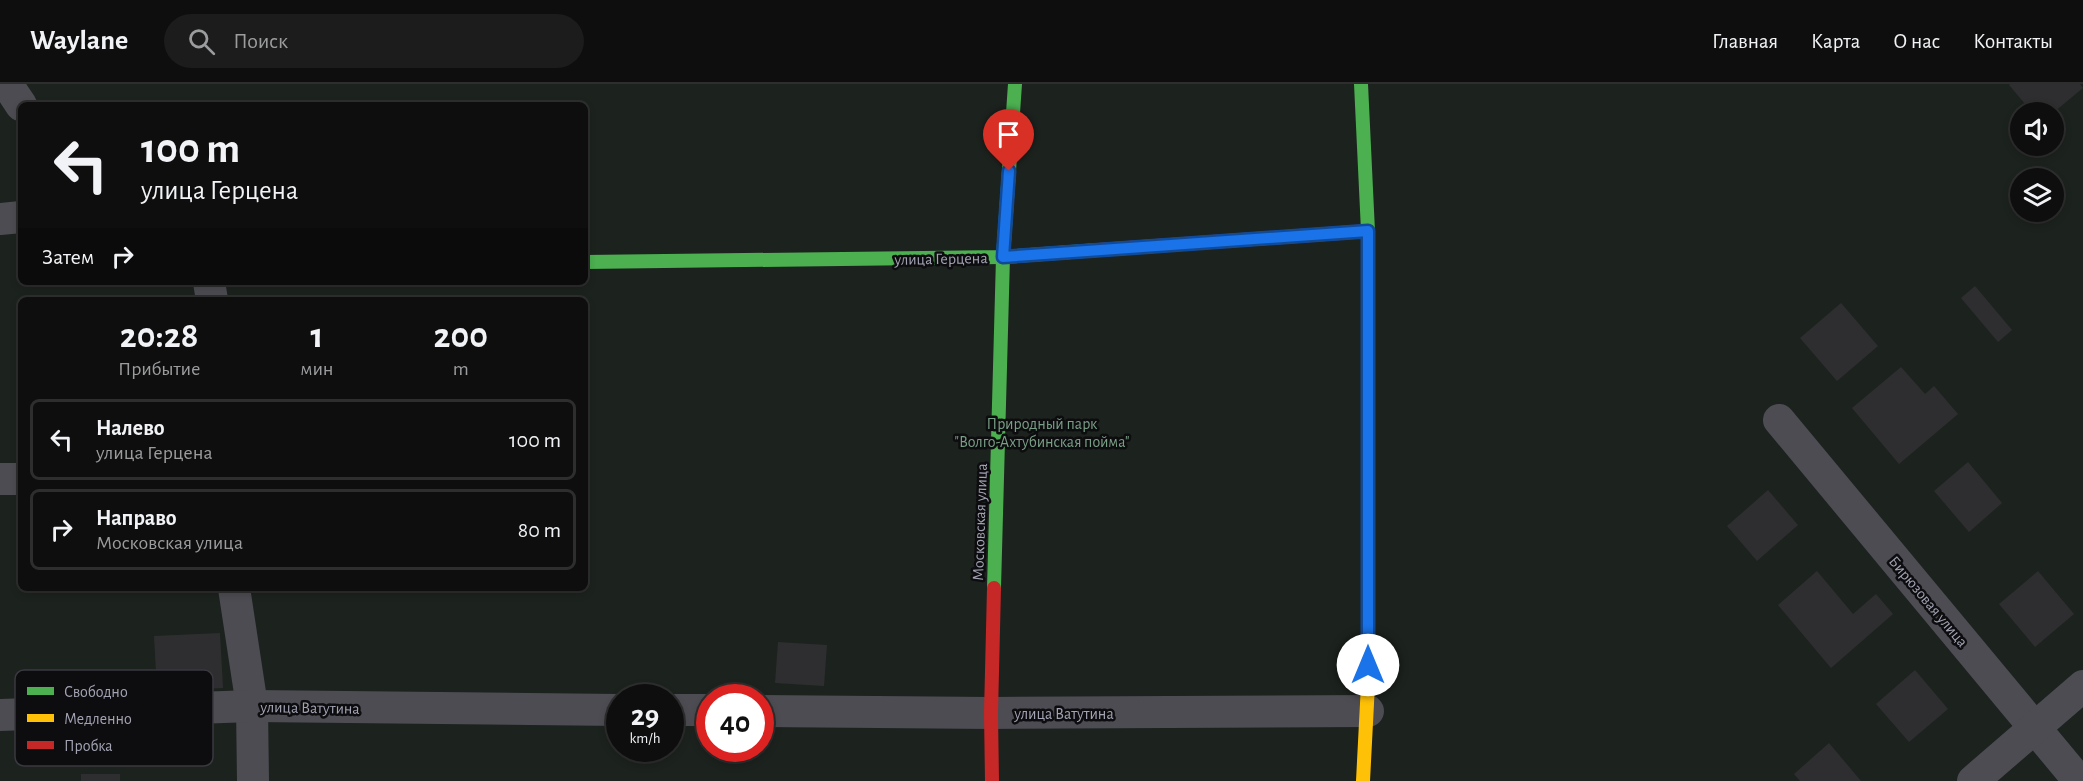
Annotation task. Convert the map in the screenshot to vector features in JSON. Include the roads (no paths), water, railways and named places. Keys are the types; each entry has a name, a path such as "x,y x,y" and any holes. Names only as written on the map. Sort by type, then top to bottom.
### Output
{"street":[{"path":"7,84 19,102"},
{"name":"Московская улица","path":"992,781 990,713 1003,257 1015,84"},
{"path":"1361,84 1368,231 1368,711 1363,781"},
{"path":"0,219 18,217"},
{"name":"улица Герцена","path":"588,262 1003,257 1368,231"},
{"name":"Бирюзовая улица","path":"1779,420 2079,781"},
{"path":"0,479 18,479"},
{"path":"234,591 252,706 253,781"},
{"path":"1973,781 2083,686"},
{"name":"улица Ватутина","path":"213,707 606,710"},
{"name":"улица Ватутина","path":"774,711 990,713 1368,711"},
{"name":"улица Ватутина","path":"0,715 15,714"}],"park label":[{"name":"Природный парк \"Волго-Ахтубинская пойма\"","path":"1042,432"}]}
